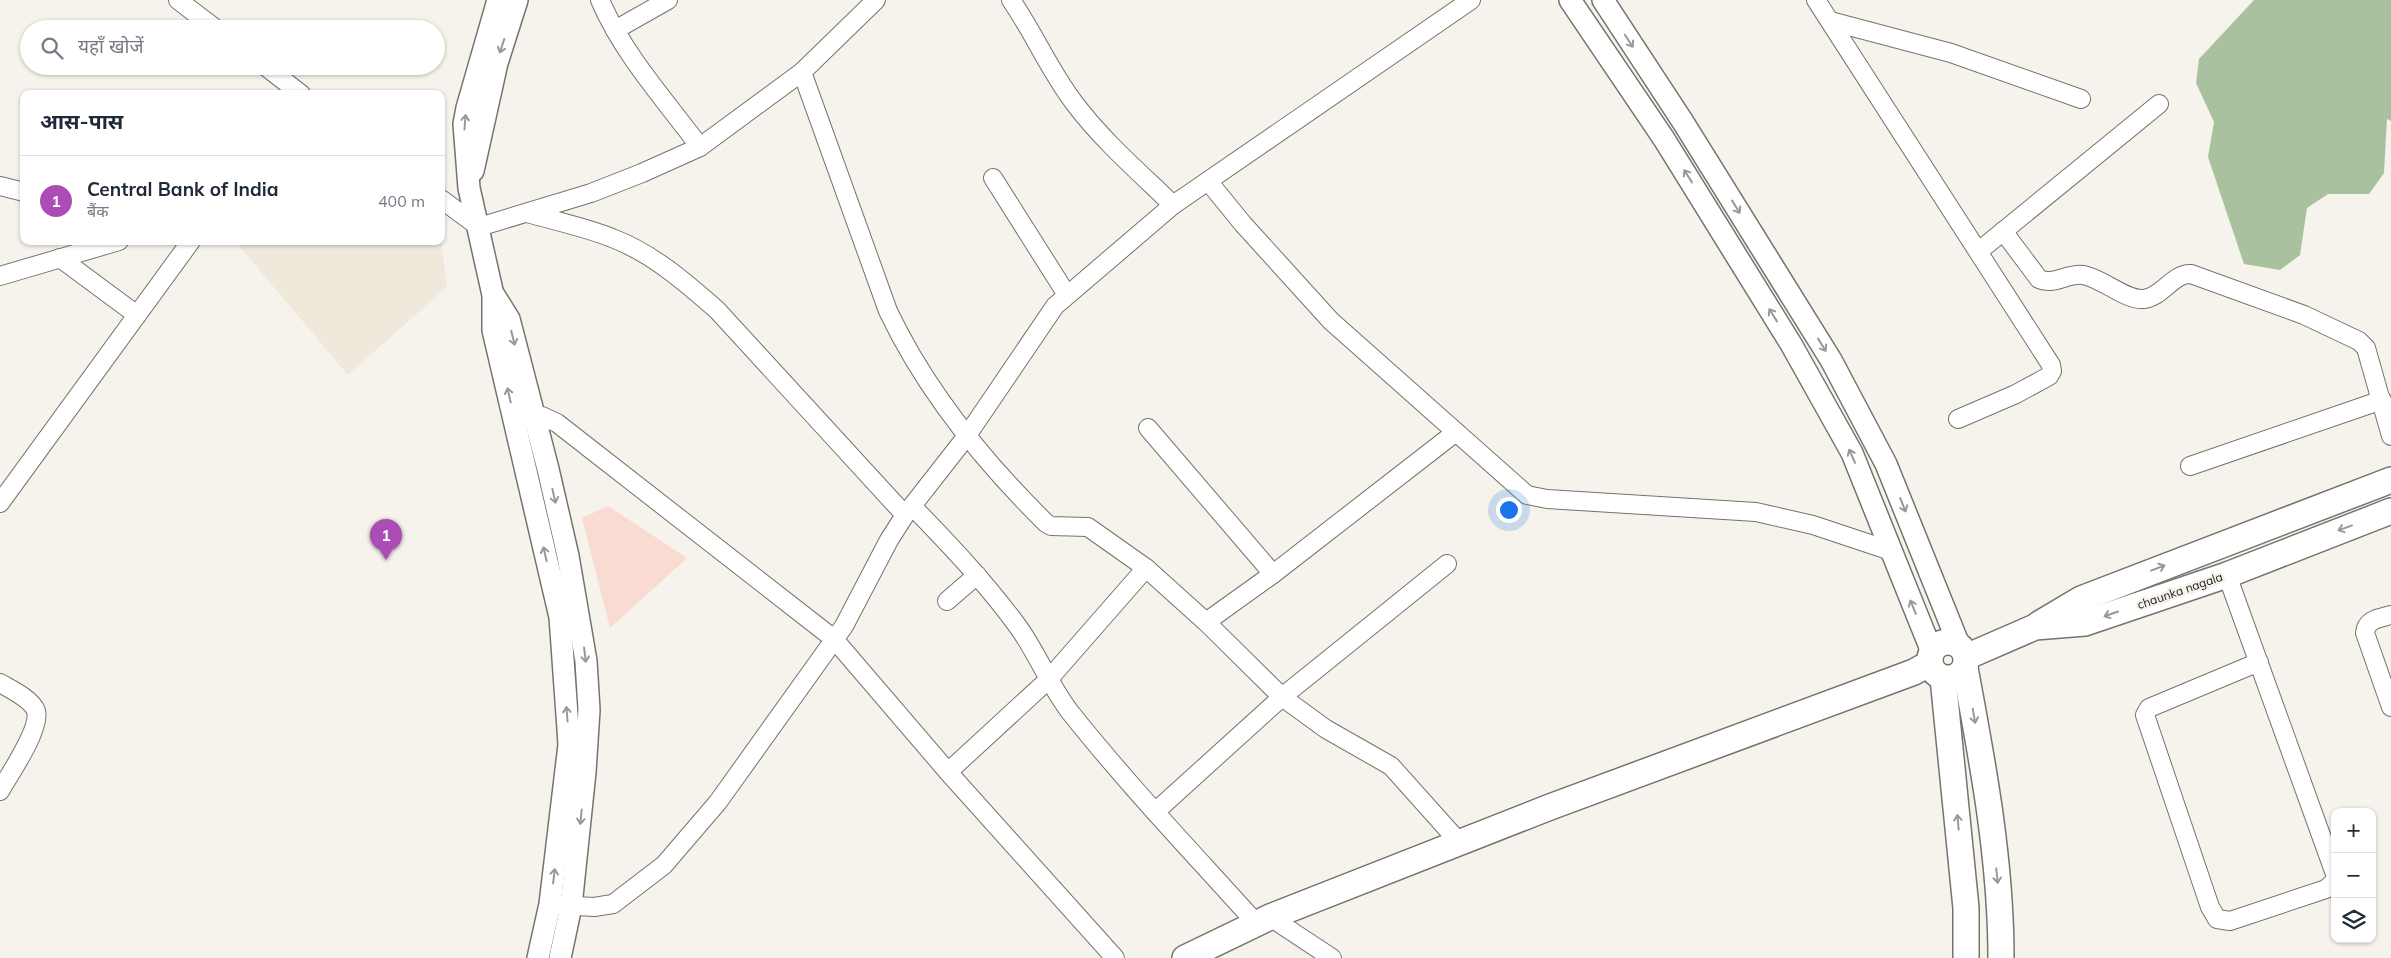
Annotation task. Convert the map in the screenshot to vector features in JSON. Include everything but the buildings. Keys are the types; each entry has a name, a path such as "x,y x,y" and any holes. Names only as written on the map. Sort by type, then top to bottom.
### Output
{"main road":[{"path":"2035,626 2081,598 2391,480"},
{"name":"chaunka nagala","path":"1935,664 1958,676 1964,657 2035,626 2085,623 2227,575 2391,511"},
{"path":"1966,958 1966,908 1935,664 1944,642 1964,657 1990,802 2001,914 2001,958"},
{"path":"1185,958 1263,919 1459,842 1935,664"}],"street":[{"path":"178,0 204,20"},
{"path":"498,0 464,124 469,188 493,294 493,330 524,417 568,556 586,661 588,719 571,906 560,958"},
{"path":"469,188 484,131 492,80 517,0"},
{"path":"600,0 615,30 638,64 700,147"},
{"path":"615,30 668,0"},
{"path":"479,227 642,174 700,147 802,72 876,0"},
{"path":"1011,0 1074,103 1100,133 1173,205"},
{"path":"550,904 594,907 613,904 664,865 718,802 844,626 889,540 908,510 966,437 1049,313 1067,295 1173,205 1471,0"},
{"path":"1570,0 1664,139 1791,344 1852,453 1935,664"},
{"path":"1603,0 1683,122 1831,360 1886,464 1964,657"},
{"path":"1816,0 2051,365 2052,371 2049,376 2016,394 1958,418"},
{"path":"1830,21 1951,53 2081,99"},
{"path":"802,72 888,311 904,344 966,437 1046,523 1051,526 1088,527 1146,568 1206,622 1282,697 1326,729 1391,766 1459,842"},
{"path":"277,75 296,90"},
{"path":"1979,251 2159,104"},
{"path":"993,178 1067,295"},
{"path":"1208,181 1243,224 1331,321 1521,492 1533,497 1756,512 1814,525 1891,551"},
{"path":"0,186 20,191"},
{"path":"445,202 479,227"},
{"path":"526,213 614,238 658,263 692,288 717,310 908,510 977,575 1020,630 1048,680 1069,711 1155,812 1263,919 1332,958"},
{"path":"2003,231 2039,279 2044,282 2074,275 2086,275 2138,299 2146,299 2183,275 2191,274 2304,315 2362,344 2366,348 2391,436"},
{"path":"0,276 105,245"},
{"path":"0,503 188,245"},
{"path":"60,258 137,315"},
{"path":"2190,466 2382,400"},
{"path":"524,417 542,416 557,423 834,640 948,772 1115,958"},
{"path":"524,417 560,617 569,744 550,904 538,958"},
{"path":"1148,428 1273,574"},
{"path":"1206,622 1273,574 1456,432"},
{"path":"1155,812 1282,697 1448,564"},
{"path":"948,772 1048,680 1146,568"},
{"path":"947,601 977,575"},
{"path":"2227,575 2331,863"},
{"path":"2391,615 2370,622 2365,627 2365,633 2391,707"},
{"path":"2259,662 2149,708 2145,715 2210,907 2217,919 2230,921 2326,889 2331,885"},
{"path":"0,683 29,703 36,710 37,718 34,731 0,791"}],"shaded area":[{"path":"2254,0 2391,0 2391,121 2387,119 2384,173 2369,194 2328,194 2307,208 2300,255 2280,270 2244,264 2208,157 2214,122 2196,83 2199,59"},
{"path":"238,245 442,245 447,287 348,375"},
{"path":"608,506 687,558 610,628 582,518"}],"place":[{"name":"Central Bank of India","path":"386,560"}]}
